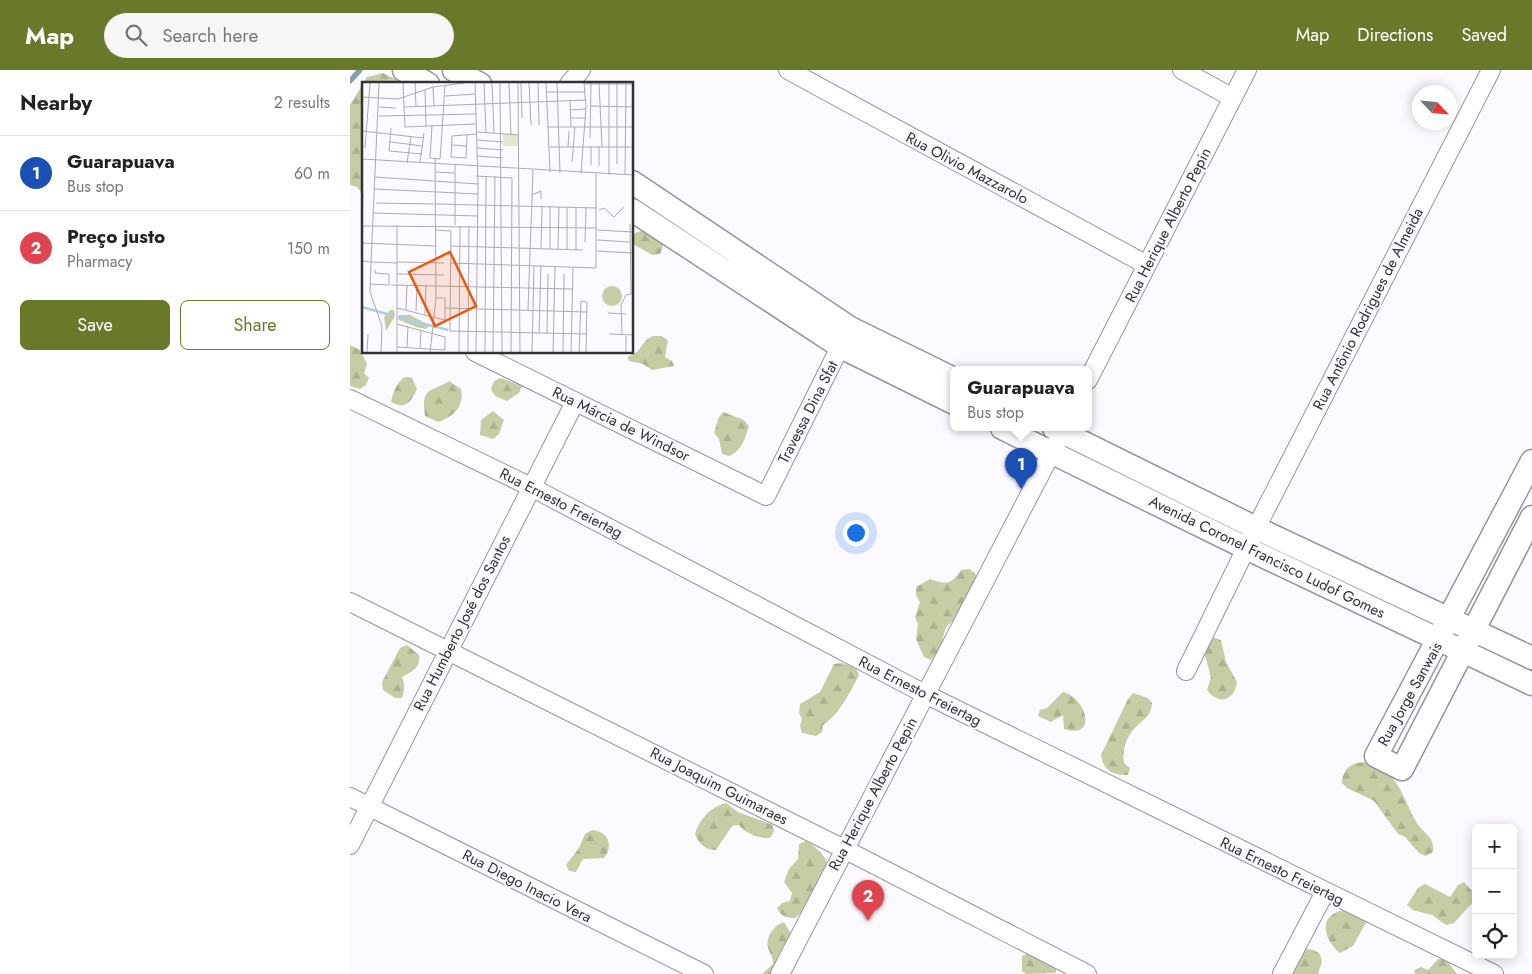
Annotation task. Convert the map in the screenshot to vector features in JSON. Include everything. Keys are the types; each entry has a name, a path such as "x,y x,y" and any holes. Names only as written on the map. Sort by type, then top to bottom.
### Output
{"street":[{"path":"404,70 425,82"},
{"path":"454,70 476,82"},
{"path":"570,82 581,70"},
{"name":"Rua Olivio Mazzarolo","path":"788,70 1147,265"},
{"path":"1182,70 1233,98"},
{"name":"Rua Herique Alberto Pepin","path":"1092,372 1247,70"},
{"name":"Rua Antônio Rodrigues de Almeida","path":"1186,671 1256,528 1491,70"},
{"path":"634,183 845,337 950,377"},
{"path":"634,211 950,401"},
{"name":"Travessa Dina Sfat","path":"766,496 845,337"},
{"name":"Rua Márcia de Windsor","path":"479,354 766,496"},
{"name":"Rua Ernesto Freiertag","path":"350,399 531,487 924,694 1494,974"},
{"name":"Rua Humberto José dos Santos","path":"350,845 575,402"},
{"name":"Avenida Coronel Francisco Ludof Gomes","path":"1008,431 1246,548 1532,684"},
{"name":"Rua Herique Alberto Pepin","path":"780,974 924,694 1052,453 1059,431"},
{"name":"Avenida Coronel Francisco Ludof Gomes","path":"1064,431 1256,528 1532,658"},
{"name":"Rua Jorge Sanwais","path":"1532,461 1440,640 1376,756 1402,770 1532,517"},
{"name":"Rua Joaquim Guimaraes","path":"350,602 844,848 1087,974"},
{"name":"Rua Diego Inacio Vera","path":"350,797 704,974"},
{"path":"1282,974 1325,892"}],"green space":[{"path":"383,73 401,82 364,82 367,77"},
{"path":"362,85 362,193 357,187 350,185 350,105"},
{"path":"641,231 661,240 663,247 660,254 652,255 634,245 634,233"},
{"path":"661,336 668,340 665,357 672,361 674,366 652,370 643,364 629,361 627,357 634,354 650,338"},
{"path":"350,345 360,350 367,364 364,373 369,378 366,385 360,389 350,386"},
{"path":"405,377 412,378 417,389 413,398 404,405 391,402 398,384"},
{"path":"501,378 522,386 519,393 507,401 495,396 491,389 494,381"},
{"path":"449,381 461,389 461,401 453,414 438,422 425,416 424,400 428,392"},
{"path":"493,411 504,420 499,434 493,439 480,435 481,420"},
{"path":"723,412 744,420 749,426 740,447 729,456 722,454 719,439 714,433 718,419"},
{"path":"969,569 975,573 978,580 962,613 946,627 940,649 931,660 924,657 916,639 918,624 915,617 920,602 916,595 916,587 930,579 944,583 951,581 961,570"},
{"path":"1211,636 1221,640 1226,662 1237,682 1233,694 1225,699 1216,698 1207,690 1211,677 1203,648"},
{"path":"407,645 419,655 419,663 415,669 402,677 404,692 402,698 395,698 383,690 382,682 400,648"},
{"path":"842,663 856,668 859,675 848,696 834,715 823,725 822,732 816,736 802,733 800,726 802,719 799,713 800,704 820,692 834,664"},
{"path":"1063,692 1071,696 1083,709 1085,724 1082,729 1075,731 1064,729 1063,715 1051,722 1038,716 1040,710 1047,708"},
{"path":"1133,693 1148,698 1152,703 1150,712 1131,732 1127,740 1124,750 1124,763 1130,768 1128,775 1113,773 1104,765 1101,755 1128,699"},
{"path":"1365,762 1377,766 1393,779 1417,823 1431,839 1433,852 1426,856 1419,853 1405,837 1398,834 1374,801 1347,788 1342,783 1344,774 1349,767"},
{"path":"726,803 738,812 773,825 774,832 770,838 761,838 753,835 739,825 732,826 716,850 703,846 695,834 699,823 711,811"},
{"path":"592,830 602,833 608,840 609,849 607,853 604,858 583,859 576,872 569,871 566,865 579,848 585,834"},
{"path":"806,841 824,856 827,869 817,893 811,901 795,918 789,918 782,915 777,908 782,903 790,901 792,893 784,882 789,869 798,859 799,844"},
{"path":"1464,882 1472,891 1472,903 1454,923 1446,925 1432,915 1413,910 1407,905 1418,888 1425,884 1450,897 1458,885"},
{"path":"1347,911 1368,919 1353,946 1340,953 1327,936 1326,924 1333,914"},
{"path":"784,922 792,935 776,974 762,974 773,964 767,944 769,936 774,929"},
{"path":"1306,949 1314,950 1320,954 1322,962 1318,974 1291,974 1301,954"},
{"path":"1029,953 1042,961 1056,965 1056,973 1026,974 1022,971 1022,956"},
{"path":"1445,958 1457,974 1415,974 1414,970 1421,967 1428,970 1438,959"}],"waterway":[{"path":"350,81 360,70"}],"place":[{"name":"Guarapuava","path":"1021,489"},
{"name":"Preço justo","path":"868,921"}]}
